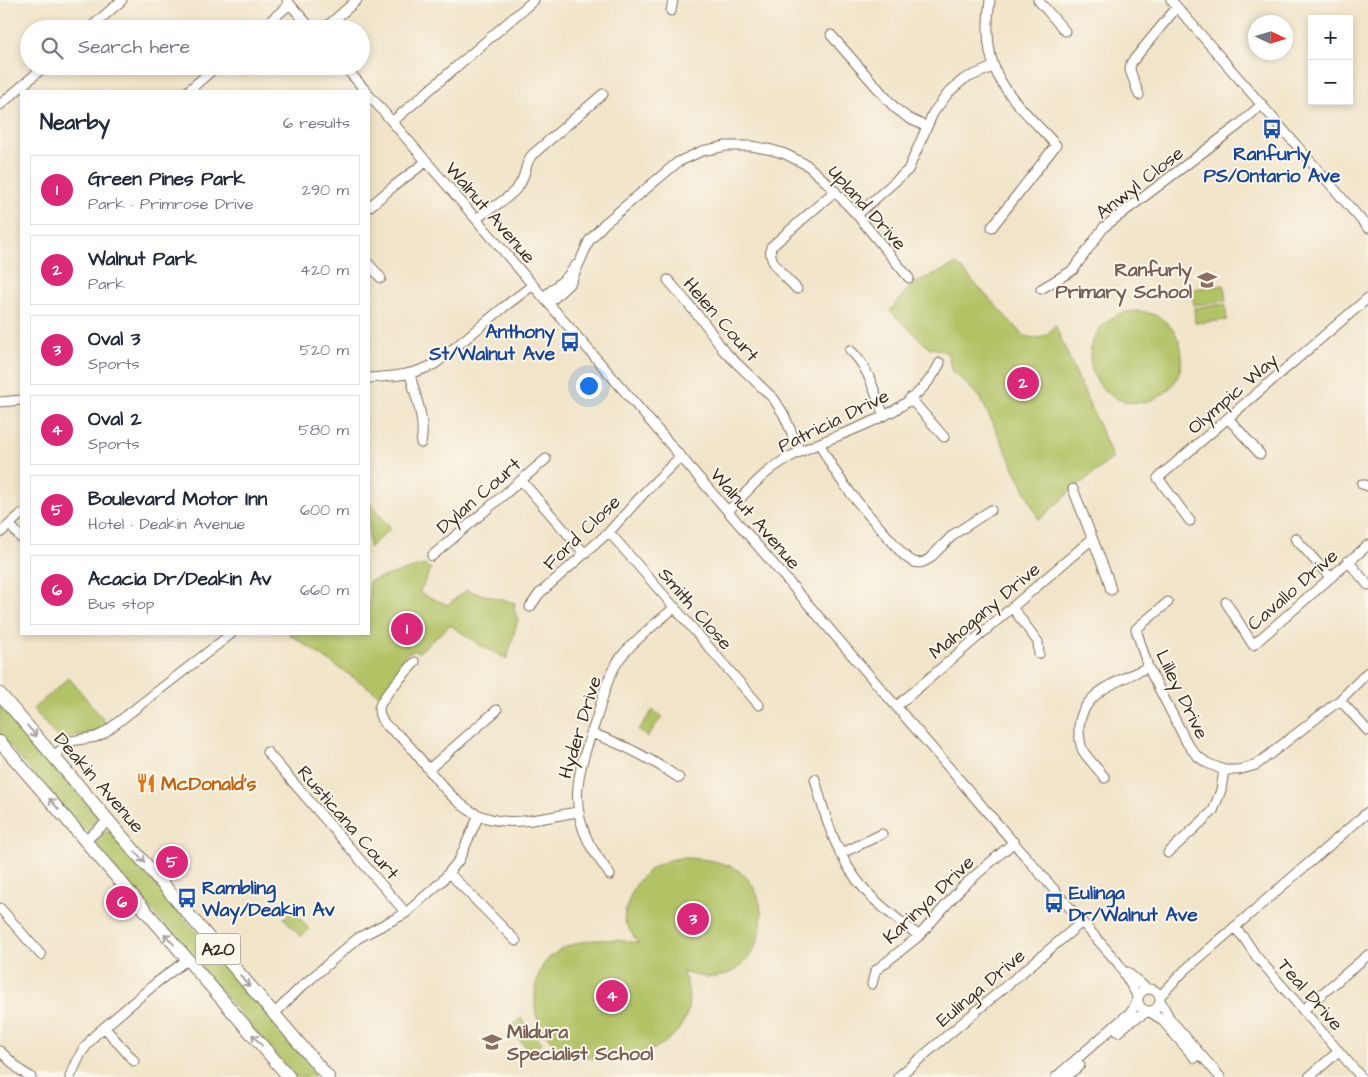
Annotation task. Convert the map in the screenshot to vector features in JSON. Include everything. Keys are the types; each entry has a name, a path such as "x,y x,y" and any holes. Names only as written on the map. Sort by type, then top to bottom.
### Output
{"highway":[{"name":"Deakin Avenue","path":"0,694 272,1012 324,1076"},
{"name":"A20","path":"2,749 86,841 289,1077"}],"street":[{"path":"99,20 122,0"},
{"path":"334,20 357,0"},
{"path":"392,122 534,0"},
{"path":"671,11 673,0"},
{"path":"990,0 987,30 993,67 1005,90 1056,145 992,227"},
{"path":"1038,0 1065,31"},
{"path":"270,20 288,2 304,20"},
{"path":"1139,95 1130,70 1130,64 1174,3 1368,228"},
{"path":"831,35 895,108 908,118 927,127"},
{"path":"857,215 908,170 933,113 949,92 964,79 993,67"},
{"path":"0,105 35,75"},
{"path":"189,90 207,75"},
{"path":"352,75 365,90"},
{"path":"478,221 520,184 532,155 603,94"},
{"name":"Walnut Avenue","path":"370,96 1118,964 1138,998"},
{"name":"Anwyl Close","path":"1041,289 1073,270 1104,227 1240,124 1262,104"},
{"name":"Upland Drive","path":"546,300 579,261 596,232 661,175 689,156 714,148 751,146 785,154 807,165 835,190 909,278"},
{"path":"370,206 424,159"},
{"path":"797,289 773,261 770,255 771,247 835,190"},
{"path":"370,265 381,278"},
{"name":"Helen Court","path":"668,280 706,325 723,350 774,399 784,415 800,452"},
{"path":"370,378 398,377 410,374 443,359 531,283"},
{"name":"Olympic Way","path":"1190,521 1158,478 1368,298"},
{"path":"850,350 865,368 884,416"},
{"name":"Patricia Drive","path":"726,508 778,464 800,452 884,416 910,398 929,380 940,363"},
{"path":"410,374 422,421 421,443"},
{"path":"910,398 944,437"},
{"path":"0,402 20,400"},
{"path":"1228,418 1260,454"},
{"path":"820,444 827,458 861,507 907,557 917,563 929,559 954,534 990,510"},
{"name":"Dylan Court","path":"432,556 546,458"},
{"name":"Ford Close","path":"530,607 539,594 609,532 644,492 683,458"},
{"path":"521,480 585,554"},
{"path":"1073,489 1107,576 1110,590"},
{"path":"0,533 20,515"},
{"path":"10,525 20,537"},
{"name":"Smith Close","path":"609,532 758,705"},
{"path":"1295,538 1330,577"},
{"name":"Mahogany Drive","path":"897,706 1092,539"},
{"name":"Cavallo Drive","path":"1226,602 1253,645 1368,545"},
{"path":"1348,561 1368,585"},
{"name":"Lilley Drive","path":"1168,602 1136,629 1148,667 1187,743 1196,755 1207,763 1224,770"},
{"name":"Hyder Drive","path":"610,875 590,844 578,812 576,792 578,779 607,684 616,665 634,644 675,607"},
{"path":"1012,607 1038,642 1039,654"},
{"path":"54,756 71,741 96,737 104,733 230,635"},
{"path":"415,662 381,702 379,710 384,724 404,740 459,802 479,815 497,821 513,821 578,812"},
{"path":"1105,778 1082,749 1079,723 1083,710 1090,699 1100,692 1148,667"},
{"path":"1168,853 1213,811 1224,770 1238,770 1256,765 1340,700 1368,672"},
{"path":"1340,700 1368,732"},
{"path":"429,769 497,710"},
{"path":"592,733 636,751 679,778"},
{"name":"Rusticana Court","path":"267,752 406,913"},
{"path":"815,779 840,854 849,869 866,892 919,936"},
{"path":"272,1012 281,1000 299,989 358,938 406,913 449,873 459,860 479,815"},
{"path":"1366,815 1368,826"},
{"path":"1056,1077 1132,1011 1142,992 1155,994 1366,815"},
{"path":"86,841 108,820"},
{"path":"840,854 882,834"},
{"name":"Karinya Drive","path":"872,984 875,971 919,936 962,887 1014,842"},
{"path":"449,873 516,941"},
{"path":"0,908 41,955"},
{"name":"Eulinga Drive","path":"898,1077 1082,922"},
{"name":"Teal Drive","path":"1232,929 1361,1077"},
{"path":"1303,1010 1368,955"},
{"path":"70,1077 86,1045 185,957"},
{"name":"Walnut Avenue","path":"1118,964 1155,994 1173,1023 1215,1076"},
{"path":"1066,1077 1124,1026 1157,1008 1155,994"},
{"path":"1138,998 1140,1006 1150,1012"},
{"name":"Walnut Avenue","path":"1150,1012 1168,1026 1215,1076"},
{"path":"104,1027 134,1061"},
{"path":"0,1051 21,1071 31,1077"},
{"path":"1309,1077 1339,1051"}],"green space":[{"path":"957,264 1024,336 1042,337 1055,325 1113,458 1073,489 1039,520 980,397 951,370 948,354 928,347 890,311 912,284"},
{"path":"1224,285 1226,301 1194,305 1192,289"},
{"path":"1225,304 1227,320 1195,323 1194,308"},
{"path":"1136,311 1153,315 1168,325 1178,340 1182,357 1178,374 1168,389 1153,399 1136,403 1119,399 1104,389 1094,374 1090,357 1094,340 1104,325 1119,315"},
{"path":"370,503 391,528 370,547"},
{"path":"424,565 431,569 419,593 448,605 466,590 515,603 514,610 518,619 507,659 480,645 450,625 419,652 412,651 407,653 404,657 401,672 381,696 290,635 370,635 370,581"},
{"path":"69,678 108,725 96,732 74,737 62,743 33,709"},
{"path":"0,701 99,818 93,828 85,831 82,830 0,735"},
{"path":"653,710 662,717 647,737 638,730"},
{"path":"105,831 109,831 315,1070 313,1077 295,1077 95,845 96,839"},
{"path":"679,858 702,859 725,864 739,871 751,883 758,898 761,915 760,932 755,948 746,961 733,972 712,977 682,972 688,990 688,1009 677,1031 657,1047 632,1056 605,1059 579,1055 556,1044 540,1026 535,1001 537,979 544,963 568,946 591,940 615,940 638,943 624,921 626,909 634,888 640,879 656,866"},
{"path":"293,910 309,929 301,937 284,918"},
{"path":"521,1018 542,1043 531,1053 509,1028"}],"place":[{"name":"Ranfurly PS/Ontario Ave","path":"1272,129"},
{"name":"Ranfurly Primary School","path":"1207,280"},
{"name":"Anthony St/Walnut Ave","path":"570,342"},
{"name":"Walnut Park","path":"1023,383"},
{"name":"Green Pines Park","path":"407,629"},
{"name":"McDonald's","path":"146,783"},
{"name":"Boulevard Motor Inn","path":"172,862"},
{"name":"Rambling Way/Deakin Av","path":"187,898"},
{"name":"Acacia Dr/Deakin Av","path":"122,902"},
{"name":"Eulinga Dr/Walnut Ave","path":"1054,903"},
{"name":"Oval 3","path":"693,919"},
{"name":"Oval 2","path":"612,996"},
{"name":"Mildura Specialist School","path":"492,1042"}]}
